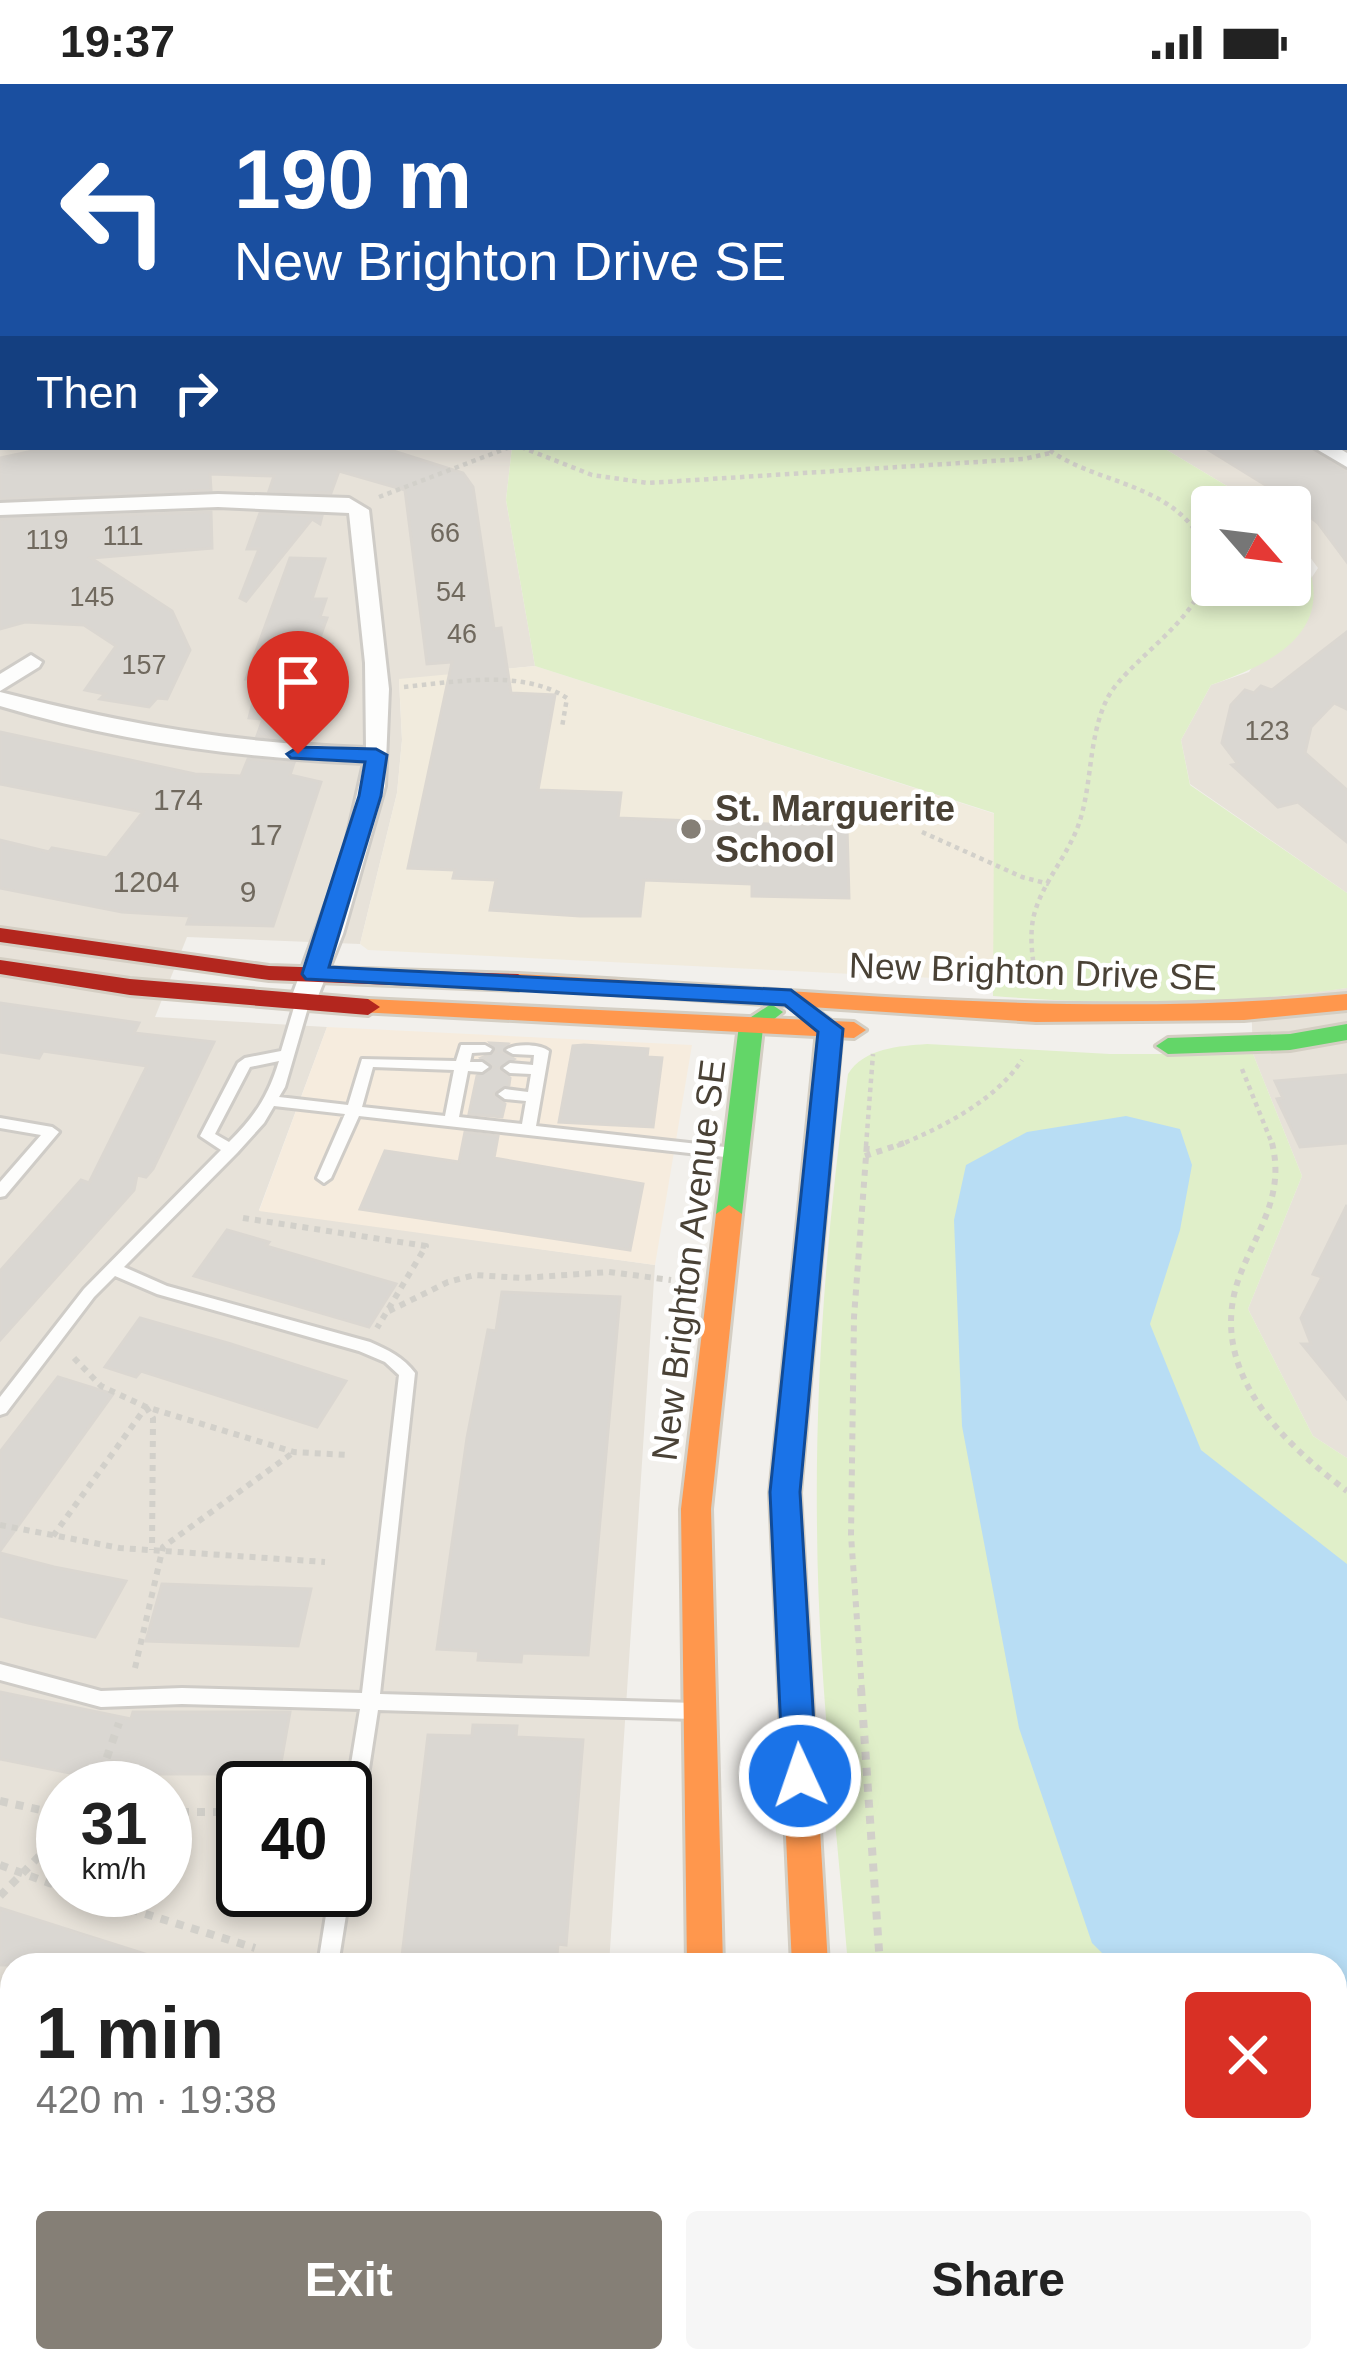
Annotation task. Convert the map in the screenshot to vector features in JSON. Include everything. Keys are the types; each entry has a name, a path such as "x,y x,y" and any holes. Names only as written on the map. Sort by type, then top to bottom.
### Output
{"street":[{"path":"0,508 133,498 349,504 359,510 379,713 376,755 370,796 302,1004"},
{"path":"0,684 31,662"},
{"path":"0,699 57,718 176,743 259,753 376,755"},
{"name":"New Brighton Drive SE","path":"0,935 150,959 314,974 1123,1018 1278,1012 1347,1002"},
{"name":"New Brighton Drive SE","path":"0,967 130,987 302,1004 1096,1043"},
{"path":"791,998 830,1029 785,1492 809,1953"},
{"name":"New Brighton Avenue SE","path":"705,1953 696,1509 751,1025 791,998"},
{"name":"New Brighton Drive SE","path":"1141,1046 1290,1042 1347,1032"}],"lane":[{"path":"0,1409 89,1293 232,1150 270,1101 302,1004"},
{"path":"451,1122 466,1048 485,1048"},
{"path":"513,1050 542,1051 528,1130"},
{"path":"232,1150 207,1136 245,1063 286,1055"},
{"path":"324,1178 354,1111 367,1062 482,1067"},
{"path":"510,1068 538,1070"},
{"path":"457,1091 476,1092"},
{"path":"505,1094 533,1096"},
{"path":"270,1101 737,1154"},
{"path":"0,1123 52,1132 0,1192"},
{"path":"114,1268 162,1290 364,1346 391,1358 407,1373 361,1761"},
{"path":"0,1672 101,1699 700,1712"},
{"path":"330,1953 336,1917"}],"path":[{"path":"349,504 377,498 502,450"},
{"path":"529,450 592,475 648,483 1024,459 1048,450 1174,505 1194,527 1206,563 1202,585 1176,630 1124,676 1108,698 1082,816 1033,920 1036,988"},
{"path":"400,688 479,683 556,690 567,698 562,727"},
{"path":"922,832 1022,877 1049,884"},
{"path":"873,1054 853,1357 851,1535 879,1953"},
{"path":"864,1156 908,1143 1007,1082 1022,1060"},
{"path":"1240,1064 1274,1146 1277,1175 1274,1201 1235,1288 1230,1320 1233,1354 1250,1393 1276,1428 1347,1491"},
{"path":"243,1218 426,1246 377,1328"},
{"path":"389,1311 448,1282 475,1275 522,1278 609,1272 671,1280"},
{"path":"74,1358 101,1386 146,1407 293,1452 348,1455"},
{"path":"52,1537 146,1407"},
{"path":"146,1407 153,1418 152,1550"},
{"path":"135,1668 170,1541 293,1452"},
{"path":"0,1525 152,1550 326,1562"},
{"path":"108,1761 123,1708"},
{"path":"0,1801 36,1808"},
{"path":"0,1896 36,1858"},
{"path":"0,1865 36,1879"},
{"path":"156,1917 255,1948"}],"shaded area":[{"path":"0,450 512,450 506,500 535,666 399,680 402,740 397,793 360,944 187,937 155,1017 327,1027 259,1210 655,1265 610,1953 0,1953"},
{"path":"1167,450 1347,450 1347,893 1190,784 1181,740 1211,685 1249,672 1293,606 1311,606 1311,579 1318,568 1311,558 1311,486 1227,486"},
{"name":"St. Marguerite School","path":"535,666 995,814 994,981 368,950 360,944 397,793 402,740 399,679"},
{"path":"1347,988 1347,1458 1313,1436 1248,1309 1302,1176 1253,1054 1251,1000"},
{"path":"327,1027 692,1045 655,1265 259,1211"}],"green space":[{"path":"512,450 1167,450 1227,486 1191,486 1191,606 1311,606 1311,579 1312,610 1303,630 1266,661 1211,685 1181,740 1190,785 1347,893 1347,988 1170,1002 993,996 994,813 535,666 506,500"},
{"path":"927,1044 1110,1054 1253,1054 1302,1176 1248,1309 1313,1436 1347,1458 1347,1953 847,1953 818,1583 820,1357 848,1074 863,1059 894,1048"}],"water":[{"path":"1126,1116 1180,1129 1192,1165 1180,1230 1150,1324 1201,1450 1347,1564 1347,1953 1102,1953 1092,1943 1019,1728 962,1426 954,1220 966,1165 1027,1132"}],"building":[{"path":"37,450 390,450 463,473 473,487 494,629 501,628 511,693 555,695 538,790 621,793 618,818 847,827 849,898 752,896 752,884 644,880 640,916 490,910 496,880 453,878 455,870 408,868 452,662 427,664 405,490 339,471 331,493 269,491 274,476 210,474 211,490 0,499 0,458"},
{"path":"1209,450 1314,450 1347,471 1347,562 1311,517 1311,486 1267,486"},
{"path":"211,512 212,548 91,558 172,611 190,650 167,699 157,698 149,707 100,699 105,694 85,690 116,646 84,625 25,622 0,629 0,519"},
{"path":"260,513 322,516 320,524 312,519 246,601 240,598 259,549 247,549"},
{"path":"290,558 325,559 312,599 326,599 320,617 327,618 318,643 332,644 318,690 336,690 326,724 307,723 302,740 257,736 263,719 249,718 259,679 246,679"},
{"path":"1347,632 1347,709 1334,703 1311,727 1305,753 1347,790 1347,842 1298,802 1278,807 1232,765 1238,764 1222,743 1231,705 1245,690 1254,693 1261,686 1272,690"},
{"path":"0,732 195,774 241,776 248,759 294,763 290,775 321,782 273,926 187,924 190,916 122,912 0,888 0,840 49,852 52,848 107,858 143,812 0,784"},
{"path":"0,1003 139,1023 134,1033 214,1042 153,1169 146,1177 137,1175 134,1190 0,1340 0,1271 81,1180 89,1183 147,1066 43,1051 39,1058 0,1052"},
{"path":"490,1043 508,1044 502,1052 514,1059 499,1068 510,1078 509,1085 494,1094 505,1104 502,1117 469,1114 477,1076 494,1067 481,1058 496,1052"},
{"path":"573,1046 648,1049 647,1057 662,1058 653,1127 559,1122"},
{"path":"1347,1075 1347,1143 1300,1147 1277,1099 1283,1098 1275,1081"},
{"path":"465,1132 498,1136 494,1158 643,1184 630,1250 360,1209 385,1151 459,1162"},
{"path":"1347,1205 1347,1399 1302,1344 1311,1344 1301,1318 1322,1277 1313,1274"},
{"path":"227,1230 396,1284 369,1327 194,1276"},
{"path":"502,1292 620,1297 588,1655 522,1653 521,1662 478,1660 479,1651 437,1649 467,1438 488,1330 496,1331"},
{"path":"140,1318 346,1381 317,1427 141,1371 136,1377 105,1367"},
{"path":"58,1377 113,1394 0,1551 0,1452"},
{"path":"0,1553 126,1581 95,1637 28,1623 0,1616"},
{"path":"162,1584 311,1589 298,1646 146,1641"},
{"path":"0,1692 131,1719 133,1712 290,1712 281,1761 216,1761 216,1774 192,1774 192,1761 36,1761 36,1766 0,1759"},
{"path":"473,1725 517,1726 516,1737 583,1740 566,1945 558,1944 557,1953 402,1953 428,1735 472,1736"},
{"path":"0,1908 142,1953 0,1953"}],"traffic: fast":[{"path":"729,1214 751,1025 771,1012"},
{"path":"801,1328 830,1029 810,1013"},
{"path":"1168,1046 1290,1042 1347,1032"}],"traffic: slow":[{"path":"518,982 1036,1014 1244,1012 1347,1002"},
{"path":"368,1007 854,1030"},
{"path":"705,1953 696,1509 729,1214"},
{"path":"801,1328 785,1493 809,1953"}],"traffic: jam":[{"path":"0,935 269,973 518,982"},
{"path":"0,967 130,987 368,1007"}],"place":[{"name":"St. Marguerite School","path":"691,829"}],"route":[{"path":"298,754 376,755 370,796 314,974 791,998 830,1029 785,1492 800,1776"}]}
